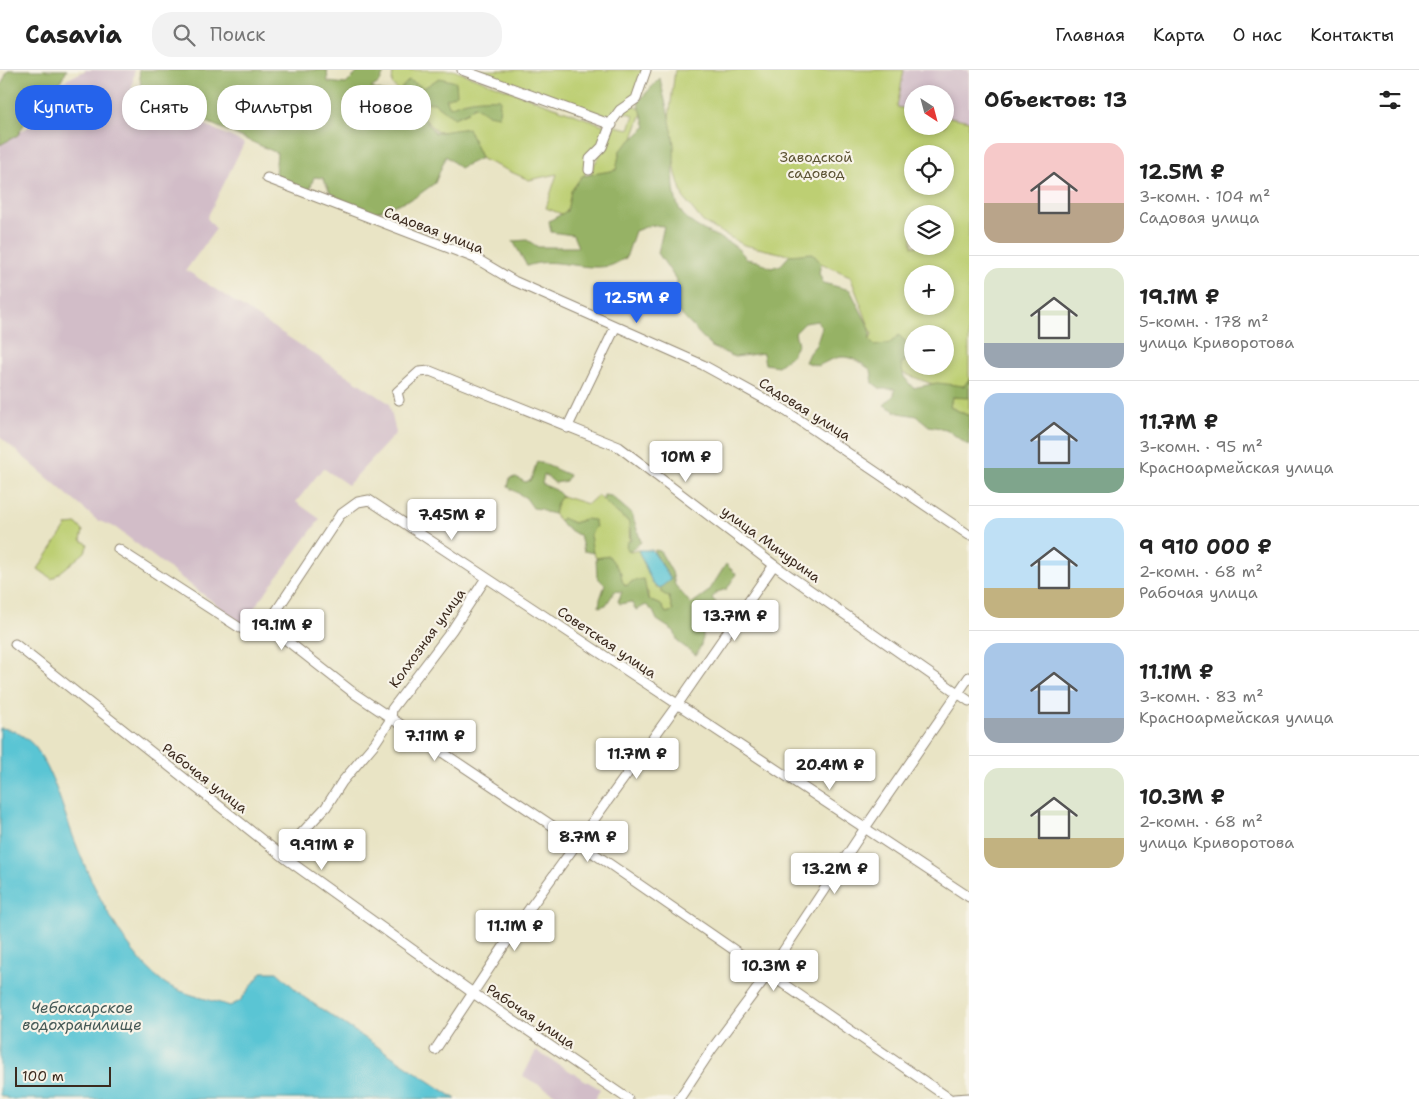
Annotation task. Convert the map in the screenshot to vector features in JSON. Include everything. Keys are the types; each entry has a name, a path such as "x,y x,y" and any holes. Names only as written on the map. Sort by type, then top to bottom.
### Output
{"street":[{"path":"462,70 612,125"},
{"path":"589,170 590,159 602,147 612,121 620,110 636,99 646,70"},
{"name":"Садовая улица","path":"267,178 475,258 514,281 615,328 703,365 783,409 969,536"},
{"path":"567,428 615,328"},
{"name":"улица Мичурина","path":"399,400 397,392 419,372 430,371 618,447 774,565 969,700"},
{"name":"Советская улица","path":"268,625 340,515 358,502 369,500 969,897"},
{"path":"118,548 240,628 252,630 268,625 323,671 391,719 577,842 950,1099"},
{"path":"434,1050 577,842 677,705 774,565"},
{"name":"Колхозная улица","path":"285,858 296,838 326,807 342,782 375,742 391,719 392,710 452,630 486,578"},
{"name":"Рабочая улица","path":"15,644 285,858 473,993 628,1099"},
{"path":"679,1099 712,1048 768,974 969,677"},
{"path":"954,1099 969,1098"}],"shaded area":[{"path":"86,70 134,70 132,85 122,85 122,130 207,130 207,125 244,143 207,218 216,229 186,270 389,403 396,433 348,485 323,468 296,502 320,519 242,624 116,528 97,520 0,437 0,143 23,130 112,130 112,85 59,85"},
{"path":"904,70 969,70 969,121 954,118 954,85 904,85 904,108 897,107"},
{"path":"536,1051 600,1089 595,1099 564,1099 523,1076"}],"green space":[{"path":"8,70 67,70 58,85 15,85 15,130 21,130 18,135 0,145 0,88"},
{"path":"139,70 327,70 328,82 346,84 360,70 385,70 380,82 376,85 341,85 341,130 431,130 431,128 435,133 468,128 481,158 460,168 446,156 435,183 414,198 368,215 331,194 323,178 314,177 309,192 275,175 277,153 225,130 331,130 331,85 217,85 217,126 207,122 207,85 141,85"},
{"path":"393,70 453,70 609,127 564,215 546,208 557,174 529,180 482,159 468,131 437,132 431,126 431,85 392,84"},
{"path":"466,70 644,70 636,94 606,120"},
{"name":"Заводской садовод","path":"675,70 904,70 897,107 904,108 904,135 954,135 954,118 969,121 969,416 950,407 952,397 967,397 908,375 954,375 954,325 904,325 904,373 863,358 872,334 850,276 816,261 744,245 703,222 683,197 676,174 668,126"},
{"path":"439,78 456,82 457,94 446,99 450,107 462,102 500,99 499,116 487,114 474,106 468,112 454,118 431,103 431,85 428,85"},
{"path":"660,78 673,137 675,195 680,210 686,218 695,225 733,245 746,259 757,261 771,268 781,265 790,255 812,253 821,263 819,273 823,283 850,290 870,329 870,341 875,346 890,343 899,335 904,340 904,362 901,364 904,377 913,388 937,383 964,386 969,379 969,398 952,397 950,407 969,416 969,446 946,429 929,426 917,416 899,413 884,405 894,395 895,389 881,389 873,383 871,370 857,361 851,358 840,357 818,366 805,362 809,353 816,345 822,327 817,321 805,323 795,333 798,344 791,356 778,366 765,364 763,353 735,357 712,347 677,310 677,281 658,253 664,226 651,225 635,231 626,258 611,265 588,267 547,262 527,266 513,241 527,240 538,247 578,247 573,235 551,232 549,221 567,211 571,191 582,176 616,170 620,150 646,127 638,102"},
{"path":"409,80 418,85 404,85"},
{"path":"631,105 643,110 632,141 617,169 590,179 592,169 615,126 629,129 634,115 622,112"},
{"path":"537,461 569,475 566,481 555,483 544,474 542,484 556,490 562,496 557,503 554,514 533,508 526,498 508,487 510,478 516,477 525,482 531,480"},
{"path":"598,495 629,522 630,552 638,550 653,584 669,597 673,611 666,613 661,605 648,599 648,592 633,581 626,586 622,581 621,573 609,557 596,558 593,553 585,519 574,523 562,518 560,521 554,514 557,503 562,496 588,504"},
{"path":"604,495 611,496 632,514 641,542 629,552 626,547 627,542 631,540 629,522 603,500"},
{"path":"562,518 574,523 585,519 594,520 596,526 590,535 593,553 584,551 580,536 563,526 560,521"},
{"path":"77,524 83,531 81,540 88,544 85,552 52,579 38,569 67,525"},
{"path":"655,550 660,551 672,572 675,585 691,604 709,591 726,564 736,574 727,589 717,592 712,598 722,610 718,614 705,605 698,615 705,625 701,645 696,655 678,642 674,631 657,620 653,611 646,605 636,610 631,602 620,604 618,601 622,592 615,591 606,605 599,607 605,585 597,577 596,558 609,556 621,573 622,581 626,586 633,581 644,579 648,599 661,605 666,613 673,611 669,597 662,593 660,588 671,579 654,552"}],"water":[{"path":"638,550 652,550 671,579 660,588 653,584"},
{"name":"Чебоксарское водохранилище","path":"0,728 20,734 36,748 53,780 80,854 98,894 121,934 134,952 147,968 162,981 185,993 230,1006 240,1001 262,972 277,972 305,998 456,1099 10,1099 0,1095"}]}
